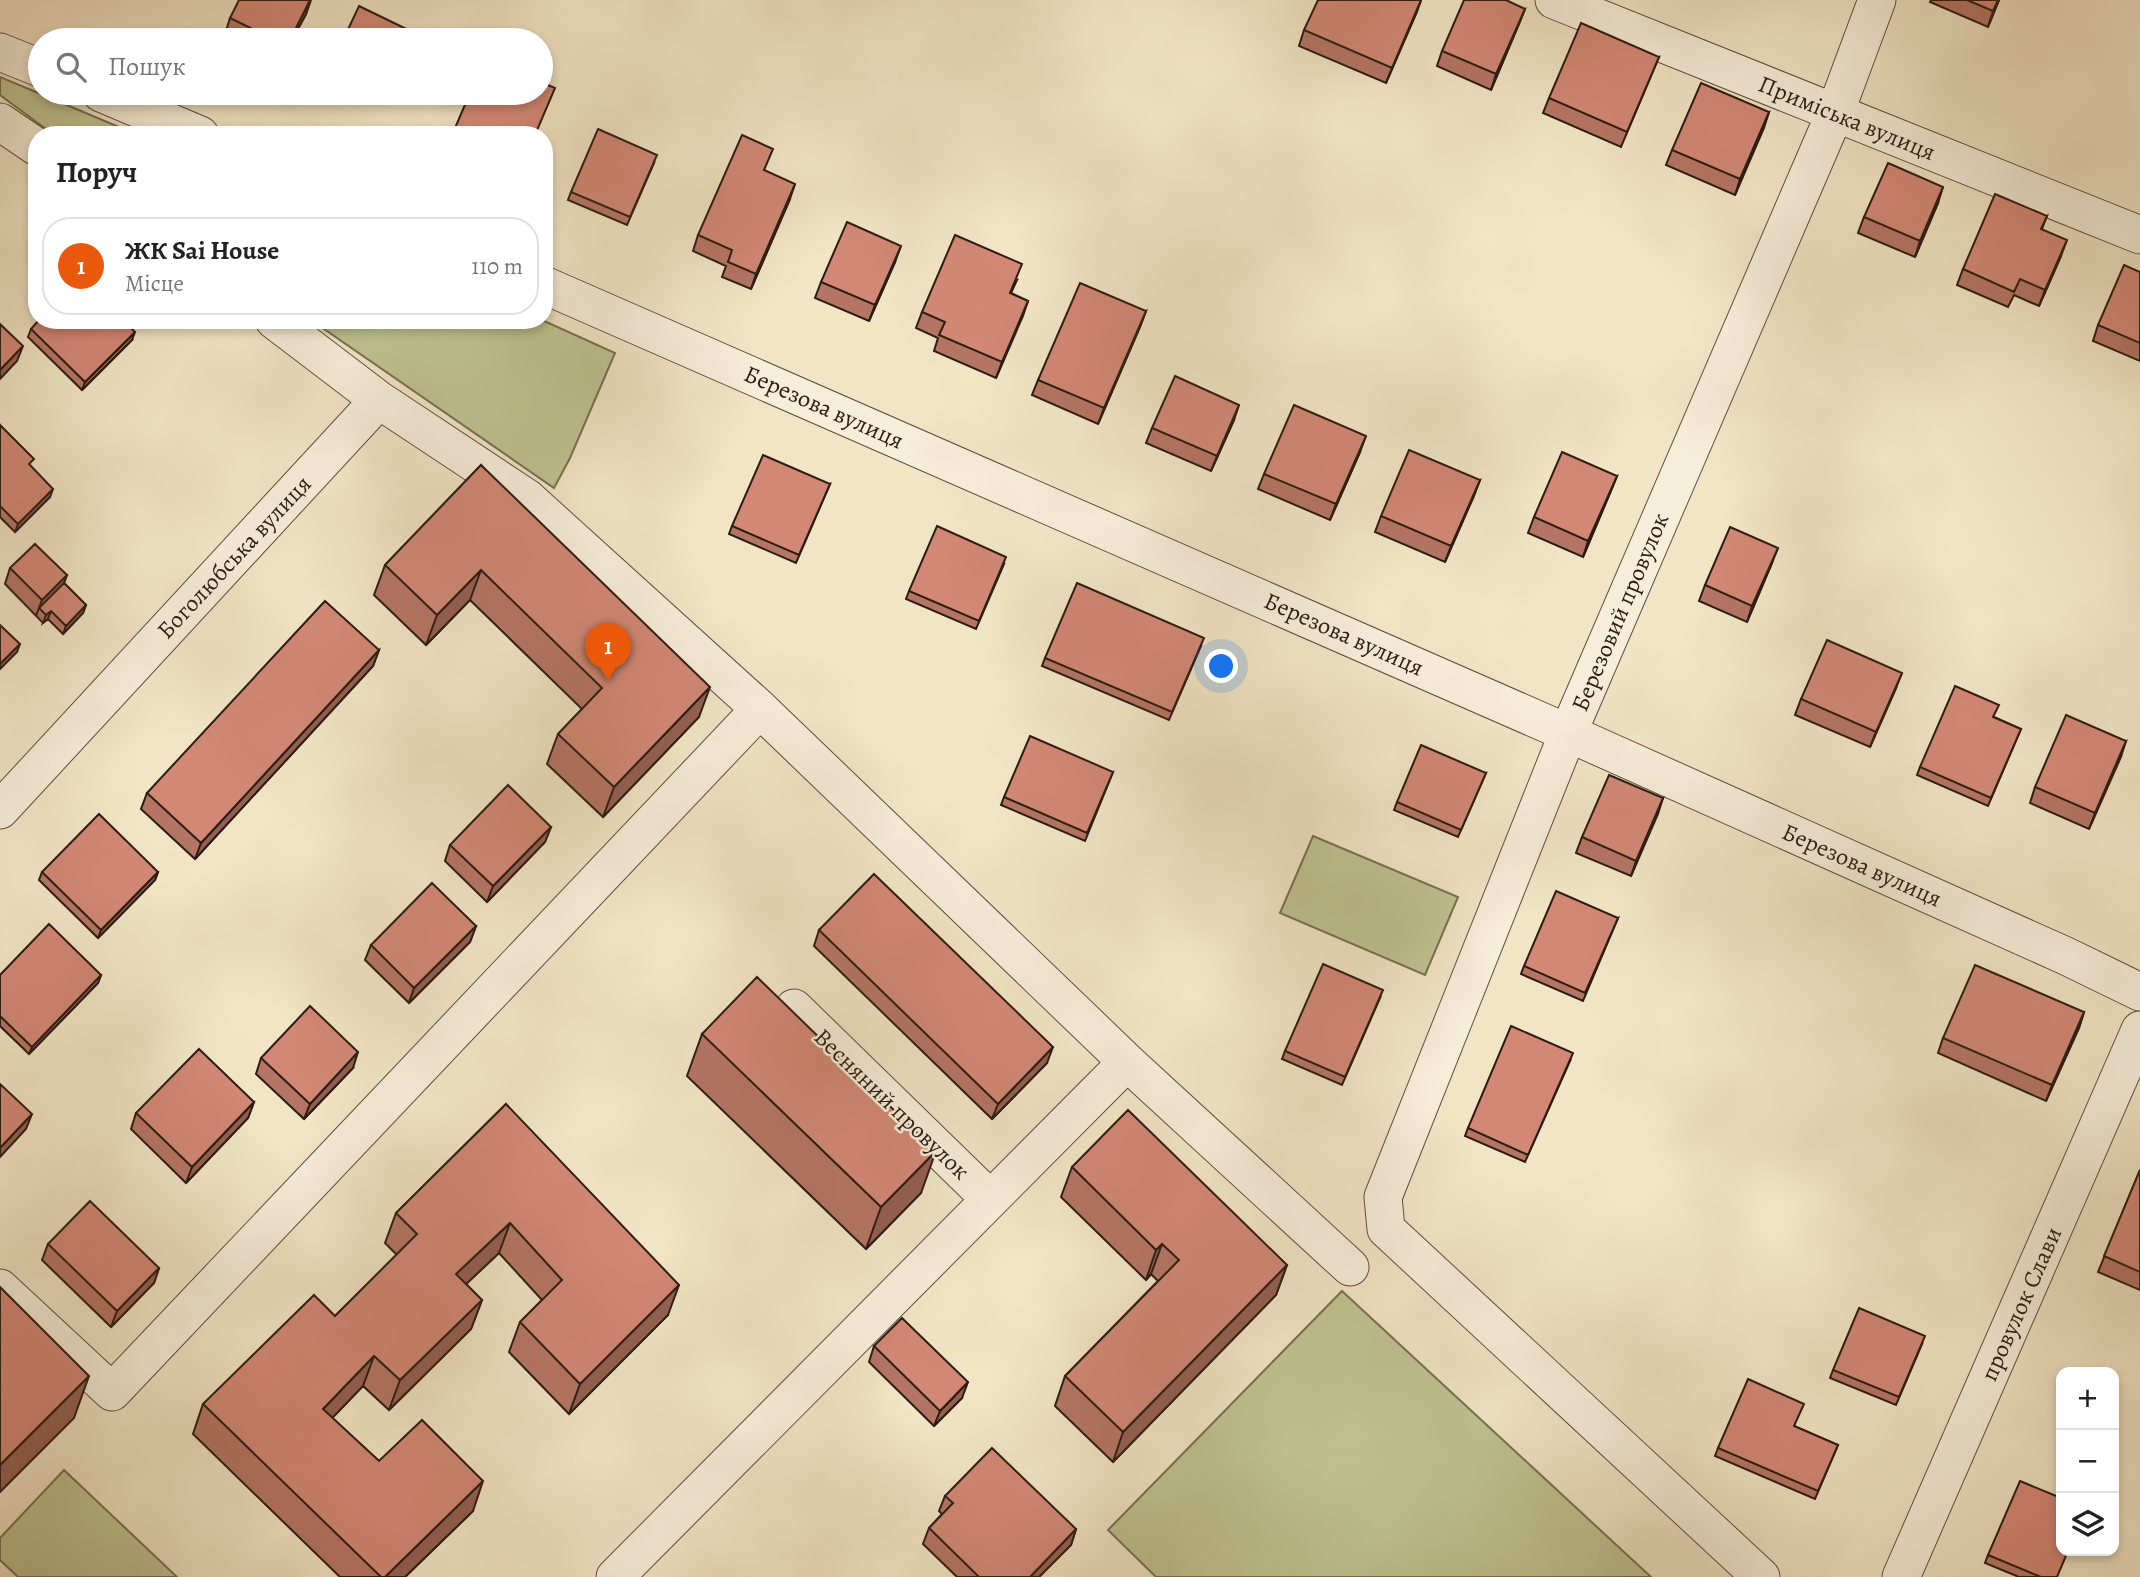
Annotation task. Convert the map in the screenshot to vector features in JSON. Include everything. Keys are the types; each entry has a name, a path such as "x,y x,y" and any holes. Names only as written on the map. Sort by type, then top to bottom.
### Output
{"street":[{"name":"Приміська вулиця","path":"1554,0 2140,235"},
{"name":"Березовий провулок","path":"1761,1577 1386,1229 1384,1197 1568,733 1835,113 1877,0"},
{"path":"0,52 28,63"},
{"path":"129,105 179,126"},
{"path":"0,122 28,141"},
{"name":"Березова вулиця","path":"553,289 1568,733 2066,956 2140,992"},
{"path":"286,329 379,400 527,498 760,709 1127,1062 1350,1267"},
{"name":"Боголюбська вулиця","path":"0,810 379,400"},
{"path":"0,1288 112,1392 760,709"},
{"name":"Весняний провулок","path":"794,1008 990,1199"},
{"name":"провулок Слави","path":"1901,1577 2140,1031"},
{"path":"615,1577 1127,1062"}],"green space":[{"path":"0,77 28,89 28,105 67,105 117,126 42,126 0,95"},
{"path":"553,325 615,353 570,458 554,488 324,329 553,329"},
{"path":"1313,836 1458,897 1425,975 1280,913"},
{"path":"1342,1291 1651,1577 1156,1577 1108,1530"},
{"path":"64,1470 177,1577 18,1577 0,1560 0,1538"}],"building":[{"path":"239,0 310,0 296,28 250,28 230,18"},
{"path":"1318,0 1421,0 1392,68 1304,30"},
{"path":"1464,0 1506,0 1525,9 1496,74 1442,51"},
{"path":"1967,0 1998,0 1993,11"},
{"path":"359,6 404,28 349,28"},
{"path":"1581,23 1659,57 1627,132 1549,98"},
{"path":"1701,83 1769,112 1740,179 1672,150"},
{"path":"465,105 548,105 539,126 456,126"},
{"path":"598,129 657,155 630,217 571,192"},
{"path":"742,135 773,149 764,170 795,184 756,274 728,262 732,250 698,235"},
{"path":"1888,163 1943,187 1920,241 1864,217"},
{"path":"1995,194 2047,216 2041,229 2067,240 2045,290 2020,279 2014,292 1963,269"},
{"path":"847,222 901,246 875,305 821,282"},
{"path":"955,235 1022,264 1010,293 1028,301 1002,362 939,335 945,322 922,312"},
{"path":"2124,265 2140,272 2140,343 2098,325"},
{"path":"1080,283 1146,311 1104,408 1038,380"},
{"path":"0,324 23,346 0,370"},
{"path":"31,329 132,329 135,332 85,382"},
{"path":"1175,376 1239,405 1217,456 1152,428"},
{"path":"1294,405 1366,436 1336,504 1264,474"},
{"path":"0,425 34,459 29,464 53,489 18,524 0,506"},
{"path":"1409,450 1480,480 1451,546 1381,516"},
{"path":"1562,452 1617,476 1588,541 1534,517"},
{"path":"763,455 830,484 799,555 732,526"},
{"path":"481,465 710,687 614,787 558,734 602,688 481,570 437,615 385,565"},
{"path":"937,526 1006,557 979,621 909,591"},
{"path":"1730,527 1778,548 1752,606 1705,585"},
{"path":"35,544 67,575 42,600 10,568"},
{"path":"64,583 86,605 66,626 51,611 46,615 39,608"},
{"path":"1077,583 1204,638 1172,712 1045,658"},
{"path":"325,601 379,650 201,843 147,793"},
{"path":"0,625 20,644 0,664"},
{"path":"1827,640 1902,673 1876,732 1801,699"},
{"path":"1955,686 1999,705 1993,717 2021,729 1991,798 1920,767"},
{"path":"2066,715 2126,741 2095,813 2035,787"},
{"path":"1030,736 1113,772 1087,833 1004,797"},
{"path":"1421,745 1486,773 1461,830 1397,802"},
{"path":"1609,775 1663,798 1636,861 1582,837"},
{"path":"508,785 551,827 493,886 450,845"},
{"path":"99,814 158,872 101,930 42,872"},
{"path":"874,874 1053,1047 998,1104 819,930"},
{"path":"432,883 476,926 414,988 371,945"},
{"path":"1556,891 1618,918 1585,993 1524,966"},
{"path":"49,924 101,975 32,1047 0,1016 0,975"},
{"path":"1323,964 1383,990 1345,1077 1285,1051"},
{"path":"1975,965 2084,1012 2052,1085 1943,1038"},
{"path":"757,977 936,1151 881,1207 702,1034"},
{"path":"310,1006 358,1052 310,1104 261,1058"},
{"path":"1511,1026 1573,1053 1528,1155 1468,1128"},
{"path":"199,1049 254,1102 192,1167 136,1113"},
{"path":"0,1084 32,1114 0,1148"},
{"path":"506,1104 679,1285 580,1384 520,1322 562,1280 510,1223 456,1274 482,1300 400,1380 374,1356 323,1409 379,1461 422,1420 483,1481 385,1577 381,1577 203,1404 314,1295 335,1316 417,1234 396,1213"},
{"path":"1128,1110 1287,1265 1123,1432 1065,1376 1179,1260 1162,1244 1156,1250 1072,1167"},
{"path":"2140,1170 2140,1272 2104,1256"},
{"path":"90,1201 159,1268 117,1311 48,1244"},
{"path":"0,1287 89,1376 0,1465"},
{"path":"1859,1308 1925,1336 1899,1397 1833,1370"},
{"path":"902,1318 968,1382 940,1411 874,1346"},
{"path":"1748,1379 1804,1404 1794,1426 1838,1445 1818,1491 1718,1448"},
{"path":"992,1448 1076,1529 1030,1577 979,1577 929,1528 953,1503 945,1496"},
{"path":"2020,1481 2056,1496 2056,1556 2066,1556 2057,1577 2041,1577 1988,1555"}],"place":[{"name":"ЖК Sai House","path":"608,681"}]}
